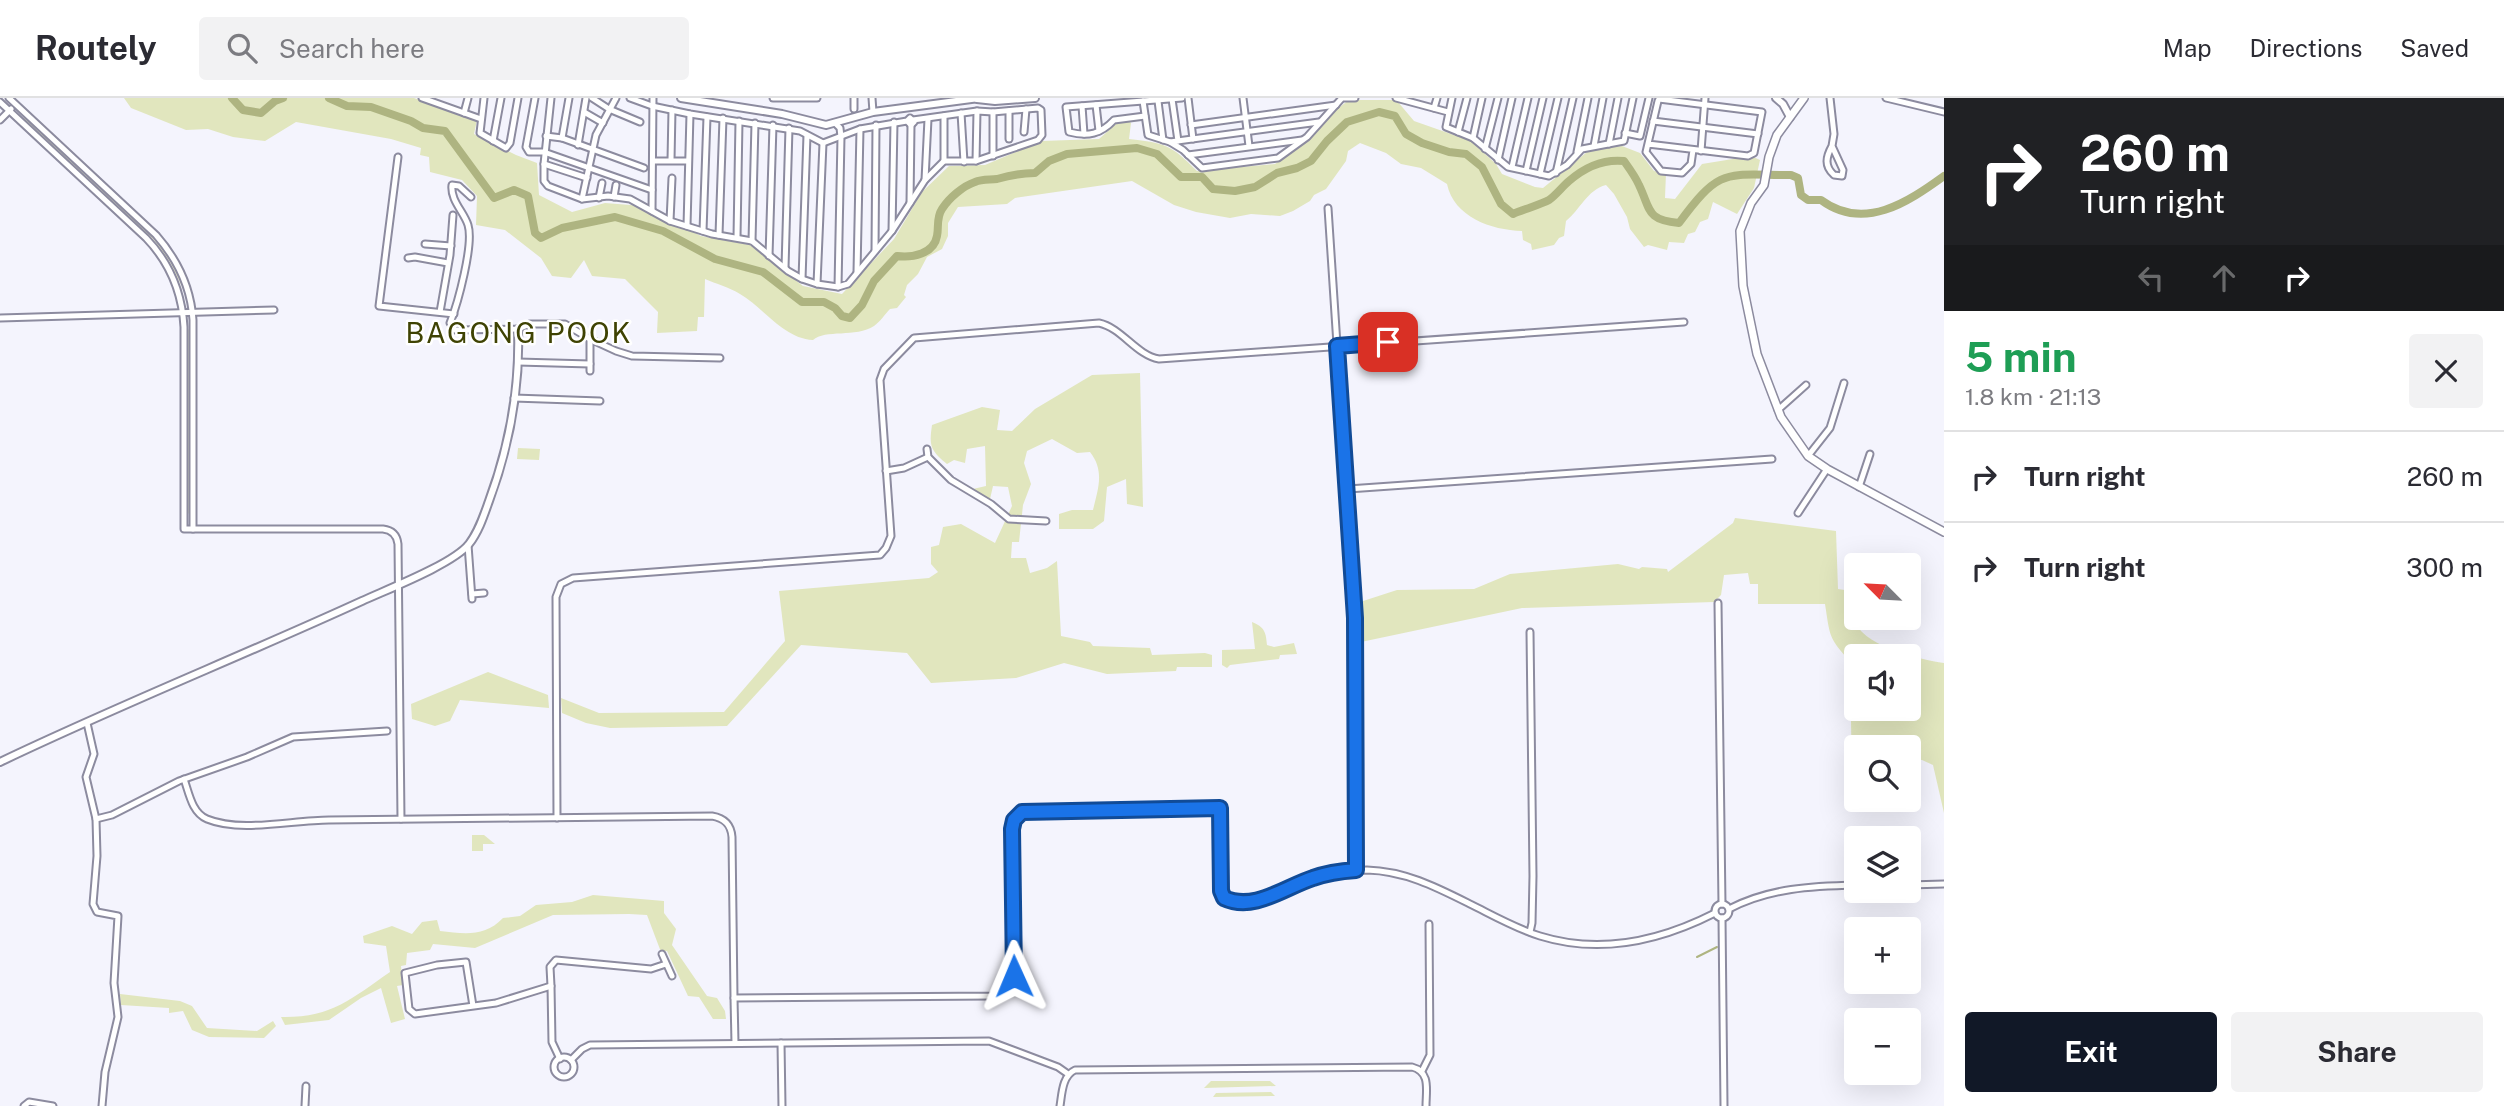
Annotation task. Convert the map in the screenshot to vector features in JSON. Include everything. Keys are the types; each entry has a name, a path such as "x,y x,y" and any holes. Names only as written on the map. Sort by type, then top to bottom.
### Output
{"main road":[{"path":"1806,99 1790,117 1772,147 1764,185 1745,215 1739,239 1743,286 1754,341 1778,410 1808,456 1859,487 1944,532"}],"street":[{"path":"9,98 160,239 181,272 192,313 193,529"},
{"path":"422,98 435,100 481,119"},
{"path":"464,113 468,98"},
{"path":"485,98 480,133 508,147 518,98"},
{"path":"493,141 501,98"},
{"path":"535,98 526,146 529,152 544,152 652,190"},
{"path":"551,98 544,152 545,184 582,199 614,197 631,200 670,221 752,241 802,279 838,287 848,284 875,252 925,180 944,161 944,116"},
{"path":"562,138 569,98"},
{"path":"578,145 586,98"},
{"path":"592,98 609,109 640,122"},
{"path":"582,199 596,135 616,98"},
{"path":"630,98 690,114 789,128 823,143 860,128 894,122 911,122 977,111 1041,110 1041,138 976,161 944,161"},
{"path":"652,211 653,98"},
{"path":"681,98 782,114 826,125 873,112 978,98 995,101 1035,98"},
{"path":"773,98 817,98"},
{"path":"854,98 854,109"},
{"path":"872,98 873,112"},
{"path":"1145,116 1114,120 1097,134 1084,134 1069,132 1066,107 1181,98"},
{"path":"1188,98 1193,139"},
{"path":"1243,98 1249,146"},
{"path":"1143,101 1148,135 1170,142 1202,169 1278,158 1303,140 1342,98 1355,98"},
{"path":"1396,98 1421,102 1448,112"},
{"path":"1434,108 1437,98"},
{"path":"1452,98 1445,125 1473,138 1498,160 1512,167 1549,176 1556,173 1582,149 1622,142 1633,98"},
{"path":"1458,132 1467,98"},
{"path":"1473,138 1482,98"},
{"path":"1485,149 1497,98"},
{"path":"1498,160 1513,98"},
{"path":"1512,167 1528,98"},
{"path":"1526,171 1543,98"},
{"path":"1540,174 1558,98"},
{"path":"1556,173 1573,98"},
{"path":"1576,155 1588,98"},
{"path":"1594,146 1603,98"},
{"path":"1609,144 1618,98"},
{"path":"1625,134 1640,136 1649,98"},
{"path":"1777,98 1790,117"},
{"path":"1830,98 1834,134 1827,159 1828,166 1834,175 1842,176 1843,170 1832,146"},
{"path":"1886,98 1944,112"},
{"path":"1172,99 1178,141"},
{"path":"1648,145 1748,156 1754,153 1761,111 1660,99 1646,152 1661,171 1682,173 1691,164 1693,150"},
{"path":"1158,101 1163,140"},
{"path":"0,102 155,247 174,278 183,313 184,529 385,529 394,533 398,541 401,819"},
{"path":"1701,152 1707,103"},
{"path":"0,120 16,104"},
{"path":"1112,104 1114,120"},
{"path":"1096,105 1100,131"},
{"path":"1191,125 1336,105"},
{"path":"1082,106 1084,134"},
{"path":"1024,132 1026,109"},
{"path":"671,160 672,110"},
{"path":"976,161 977,111"},
{"path":"1009,111 1009,139"},
{"path":"584,112 603,123"},
{"path":"993,112 993,156"},
{"path":"961,113 964,162"},
{"path":"687,226 690,114"},
{"path":"703,231 706,117"},
{"path":"719,235 723,118"},
{"path":"925,180 928,119"},
{"path":"737,237 739,121"},
{"path":"1653,121 1758,134"},
{"path":"892,230 894,122"},
{"path":"910,203 911,122"},
{"path":"1170,142 1321,122"},
{"path":"752,241 755,123"},
{"path":"836,124 840,128 841,137 838,287"},
{"path":"769,256 773,125"},
{"path":"875,252 876,125"},
{"path":"785,268 789,128"},
{"path":"857,273 860,128"},
{"path":"802,279 807,135"},
{"path":"546,136 562,138 644,168"},
{"path":"1188,155 1303,140"},
{"path":"817,284 823,143"},
{"path":"379,306 398,157"},
{"path":"653,161 688,161"},
{"path":"544,164 587,178"},
{"path":"670,221 672,178"},
{"path":"599,198 602,183"},
{"path":"471,197 459,186 452,185 455,200 468,223 464,277 450,323 455,330 518,330 530,324 565,324 616,351 632,356 720,359"},
{"path":"614,197 616,186"},
{"path":"1328,208 1355,618 1356,870"},
{"path":"440,312 450,255 453,215"},
{"path":"425,244 451,246"},
{"path":"450,255 467,257"},
{"path":"408,258 448,263"},
{"path":"447,275 464,277"},
{"path":"370,307 454,314"},
{"path":"0,318 274,310"},
{"path":"557,818 556,597 562,582 573,578 878,556 886,548 891,536 880,377 909,341 917,337 1099,323 1157,359 1684,321"},
{"path":"0,762 399,584 457,555 468,545 483,517 502,463 514,398 518,330"},
{"path":"518,362 590,367 590,338"},
{"path":"1808,456 1830,428 1844,383"},
{"path":"1778,410 1806,385"},
{"path":"514,398 600,401"},
{"path":"927,449 928,457 957,486 991,504 1009,519 1046,521"},
{"path":"1859,487 1870,454"},
{"path":"886,471 904,468 928,457"},
{"path":"1348,489 1772,459"},
{"path":"1798,513 1827,469"},
{"path":"468,545 472,596 484,593"},
{"path":"1718,603 1722,904 1728,909"},
{"path":"1530,632 1533,876 1530,932"},
{"path":"87,723 94,754 86,777 96,818 94,910 118,916 114,983 118,1017 105,1072 102,1106"},
{"path":"96,818 112,815 184,779 247,757 293,737 387,731"},
{"path":"184,779 194,808 205,819 240,825 318,820 720,818 727,823 732,837 735,1043"},
{"path":"734,998 992,996 1005,993 1014,976 1012,824 1018,814 1025,811 1220,808 1221,891 1228,900 1261,899 1316,877 1356,870 1384,872 1410,877 1530,932 1576,943 1624,943 1670,933 1715,913 1716,908 1722,904"},
{"path":"1921,885 1944,884"},
{"path":"1728,909 1749,899 1785,889 1844,886"},
{"path":"1722,918 1728,915 1728,909"},
{"path":"1715,913 1722,918"},
{"path":"1722,918 1724,1106"},
{"path":"1422,1071 1430,1055 1429,924"},
{"path":"662,954 672,976"},
{"path":"560,1059 552,1042 550,967 553,961 558,959 651,968 666,964"},
{"path":"474,1006 468,965 465,961 405,973 409,1009 413,1013 474,1006 496,1003 551,986"},
{"path":"571,1060 590,1045 993,1041 1058,1067 1068,1074"},
{"path":"781,1044 782,1106"},
{"path":"565,1057 571,1060 573,1071 564,1077 559,1075 555,1068 560,1059 565,1057"},
{"path":"1060,1106 1068,1074 1075,1070 1412,1066 1422,1071 1426,1077 1426,1106"},
{"path":"305,1106 306,1086"},
{"path":"24,1106 29,1102 53,1106"}],"green space":[{"path":"124,98 414,98 477,120 474,134 537,163 539,195 572,212 605,203 643,206 701,236 750,245 803,286 842,294 894,239 922,192 949,166 985,165 1042,141 1099,139 1117,123 1129,121 1129,139 1167,147 1197,171 1275,164 1307,141 1333,112 1349,100 1398,102 1414,121 1471,141 1496,164 1502,174 1535,187 1543,188 1587,152 1602,148 1622,146 1640,153 1654,171 1666,173 1665,198 1675,199 1702,164 1751,156 1760,160 1754,188 1737,214 1713,202 1708,219 1700,222 1695,232 1688,234 1684,243 1669,242 1667,250 1648,245 1644,247 1630,229 1627,217 1606,185 1594,191 1566,221 1564,236 1554,245 1532,250 1531,244 1523,240 1522,231 1498,228 1466,213 1457,205 1447,184 1421,168 1401,164 1386,153 1360,143 1348,151 1346,161 1326,189 1293,211 1280,216 1251,214 1230,218 1196,212 1174,205 1132,181 1015,198 1007,204 958,207 948,223 948,236 942,249 927,257 918,274 907,285 904,295 906,297 897,308 890,309 867,330 825,335 813,340 792,334 740,294 705,279 704,317 698,317 697,331 657,333 658,312 625,279 592,276 584,260 571,278 552,276 541,258 505,230 476,225 477,196 462,180 430,172 429,157 420,155 421,148 391,139 296,122 265,141 233,137 208,129 186,130 131,108"},
{"path":"23,118 155,239 172,261 184,291 170,262 154,240"},
{"path":"189,330 189,514 187,512"},
{"path":"1140,373 1143,507 1127,504 1126,479 1107,487 1104,521 1093,529 1059,529 1059,514 1072,510 1093,510 1099,473 1090,452 1077,453 1052,439 1027,451 1024,463 1031,484 1023,505 1019,542 1012,542 1011,558 1026,558 1030,573 1047,568 1057,561 1061,636 1090,642 1093,646 1150,648 1152,655 1205,653 1212,655 1212,667 1177,667 1176,671 1107,674 1064,663 1016,678 931,683 907,653 801,645 727,726 610,728 586,723 562,713 561,698 599,713 724,712 785,641 779,591 929,578 938,572 931,564 931,547 939,545 943,527 961,524 995,543 1012,506 1008,487 993,486 990,499 973,493 973,489 986,486 985,446 967,449 965,463 954,460 947,464 932,447 932,425 982,407 1000,410 997,430 1012,431 1035,409 1092,375"},
{"path":"518,448 540,449 539,460 517,459"},
{"path":"1735,518 1836,531 1838,589 1844,590 1844,630 1860,630 1879,644 1844,644 1844,654 1831,636 1825,604 1758,604 1758,584 1750,584 1748,573 1724,575 1721,595 1714,602 1522,608 1361,642 1360,602 1397,590 1474,589 1510,574 1618,564 1639,569 1667,569 1668,572 1733,523"},
{"path":"1252,622 1264,631 1267,645 1274,647 1294,643 1297,654 1230,665 1227,668 1222,665 1222,650 1255,649"},
{"path":"1921,659 1944,663 1944,813 1933,765 1921,760 1921,735 1851,735 1851,721 1921,721"},
{"path":"488,672 548,695 549,708 460,700 450,721 435,726 412,719 411,704"},
{"path":"472,835 484,835 495,844 483,844 483,851 472,851"},
{"path":"593,895 664,901 664,913 676,929 672,945 707,996 717,998 725,1011 726,1019 713,1019 699,997 688,996 667,951 661,952 647,915 629,914 553,915 475,948 433,944 430,950 407,953 406,965 401,966 403,985 397,986 405,1019 391,1023 381,988 329,1020 285,1025 281,1017 314,1014 340,1005 390,972 386,946 364,943 363,936 392,926 412,934 422,922 437,920 440,931 474,933 489,928 503,918 520,916 536,905 572,902"},
{"path":"120,994 180,1001 192,1006 207,1028 257,1031 273,1021 276,1026 264,1038 209,1037 192,1030 183,1011 169,1013 169,1008 121,1005"},
{"path":"1211,1081 1270,1081 1276,1086 1204,1088"},
{"path":"1271,1092 1275,1096 1213,1097 1216,1093"}],"waterway":[{"path":"232,98 243,110 261,113 283,98"},
{"path":"329,98 347,106 371,107 423,128 445,131 494,198 514,190 528,196 535,233 541,238 562,228 615,217 663,231 715,259 763,272 802,302 824,302 842,316 850,318 862,305 874,281 897,256 922,254 932,247 937,236 940,212 957,193 975,182 1035,173 1049,161 1067,154 1137,148 1157,154 1181,177 1202,177 1213,189 1235,191 1255,187 1277,173 1311,161 1347,122 1379,112 1395,116 1406,134 1422,143 1449,152 1466,154 1482,167 1501,204 1513,214 1549,200 1582,172 1609,161 1624,161 1636,178 1648,207 1655,216 1668,222 1679,223 1705,191 1715,183 1738,175 1791,175 1798,178 1801,195 1808,200 1821,200 1837,209 1853,213 1885,210 1916,195 1944,176"},
{"path":"1697,957 1717,947"}],"district":[{"name":"BAGONG POOK","path":"519,333"}],"route":[{"path":"1014,976 1012,829 1018,814 1025,811 1220,808 1221,891 1228,900 1261,899 1316,877 1356,870 1355,618 1337,346 1388,342"}]}
